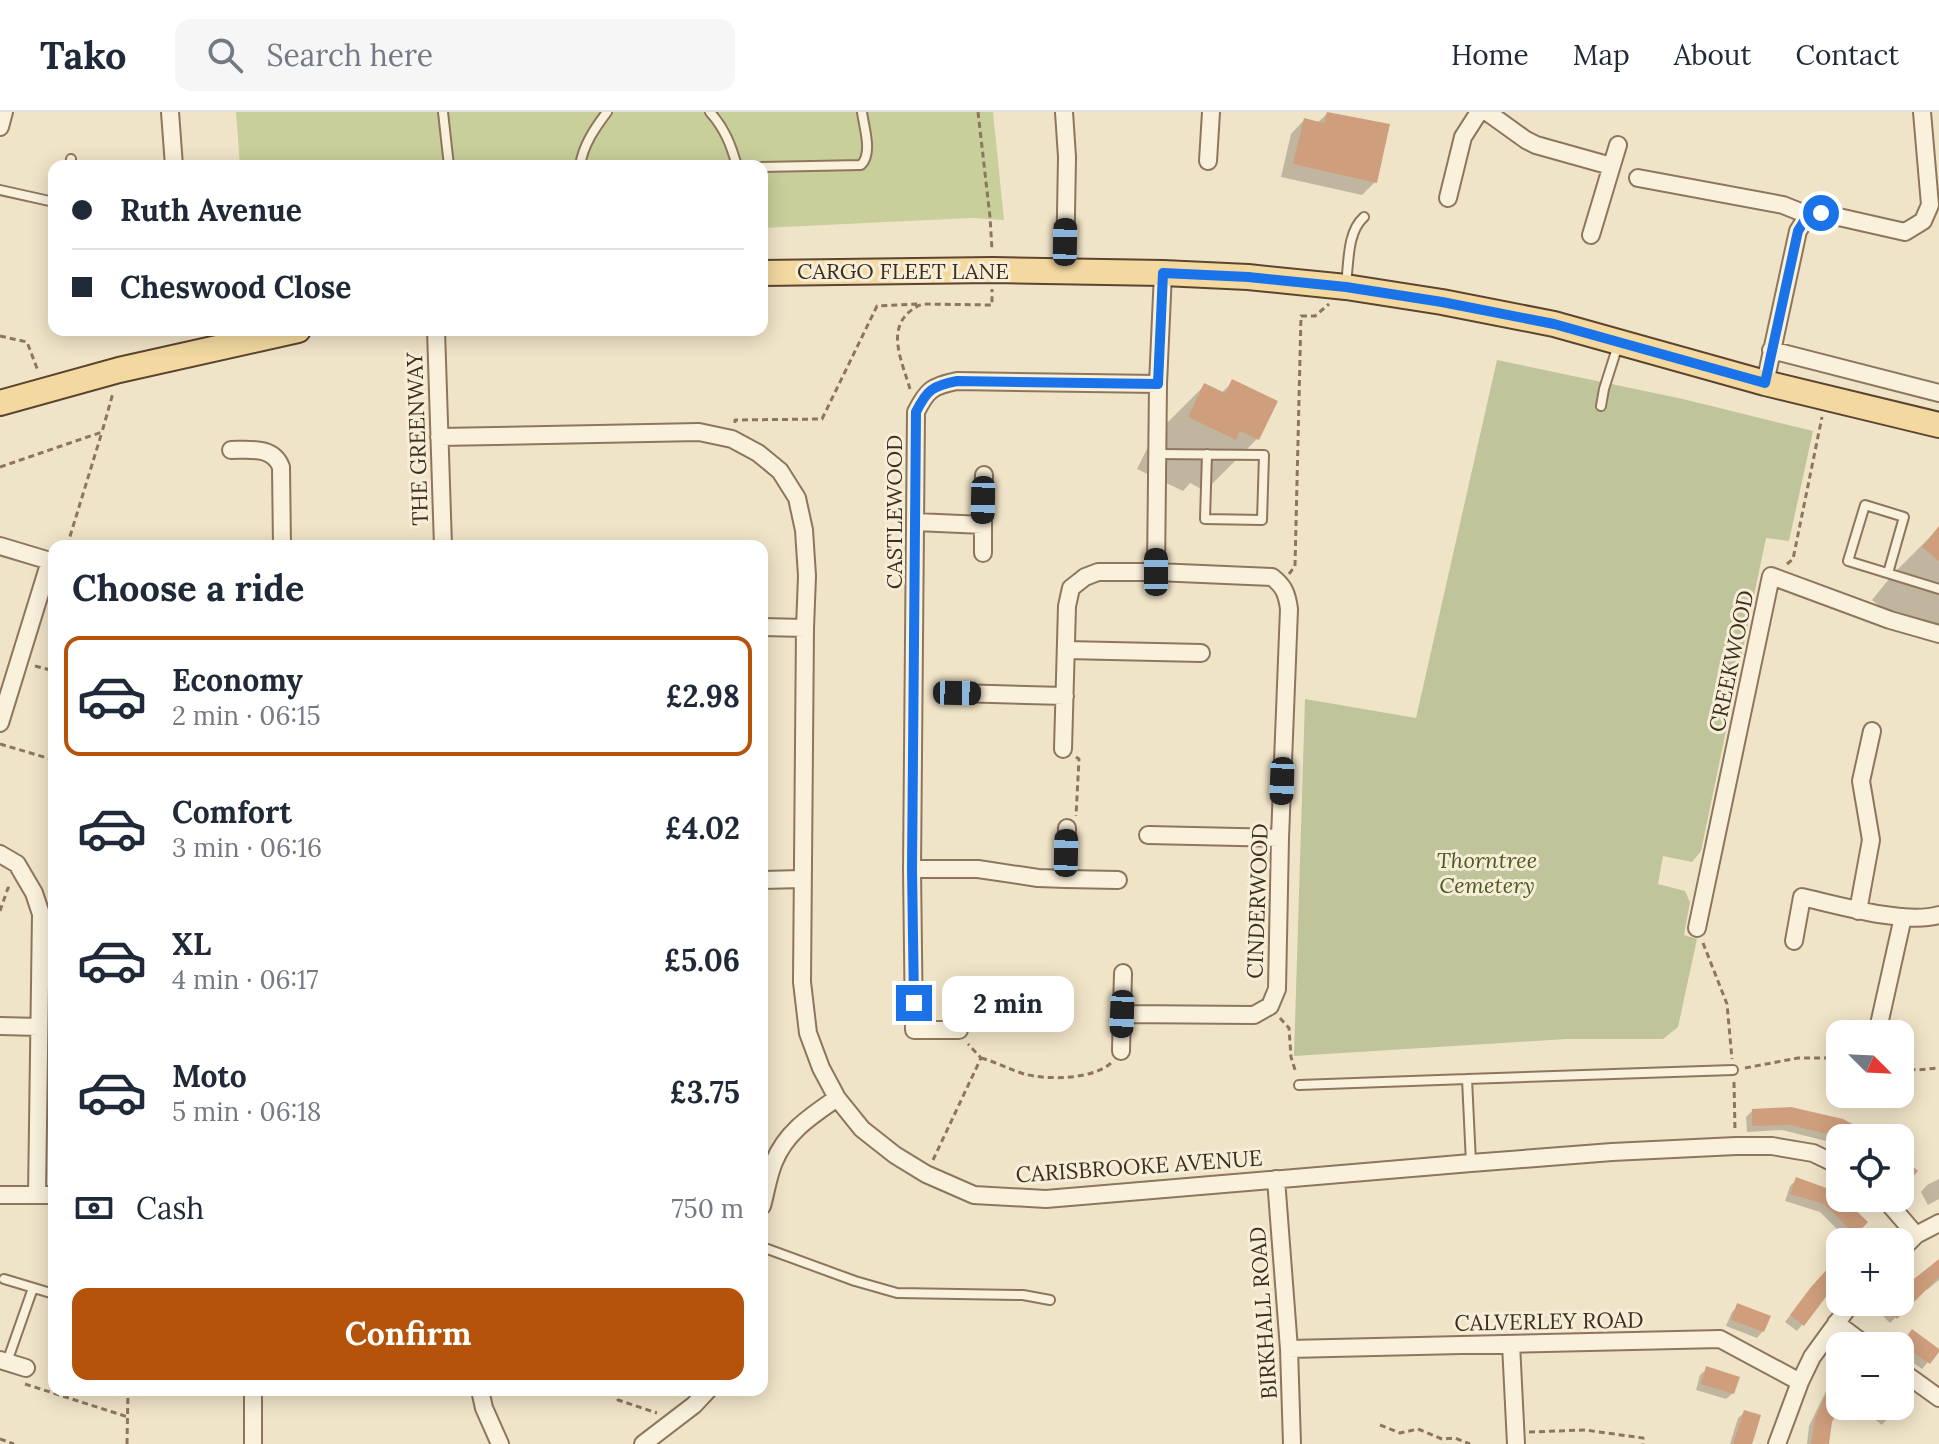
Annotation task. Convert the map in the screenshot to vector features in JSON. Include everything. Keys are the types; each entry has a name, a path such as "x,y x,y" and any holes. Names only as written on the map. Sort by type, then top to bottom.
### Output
{"main road":[{"name":"CARGO FLEET LANE","path":"768,273 993,270 1163,273 1248,277 1346,287 1554,324 1765,383 1939,425"},
{"path":"0,403 119,370 271,336"}],"street":[{"path":"0,127 4,112"},
{"path":"170,112 174,160"},
{"path":"1064,112 1067,157 1065,271"},
{"path":"1208,161 1211,112"},
{"path":"1448,198 1463,137 1479,112"},
{"path":"1487,112 1536,145 1611,166"},
{"path":"1638,178 1783,205 1808,215 1821,213 1905,232 1923,221 1930,205 1922,112"},
{"path":"1591,235 1618,145"},
{"path":"1765,383 1798,231 1808,215"},
{"path":"1156,572 1158,384 1163,273"},
{"name":"THE GREENWAY","path":"436,336 443,540"},
{"path":"1771,350 1939,393"},
{"name":"CASTLEWOOD","path":"959,1030 914,1030 912,869 916,412 925,395 938,385 957,381 1158,384"},
{"name":"CARISBROOKE AVENUE","path":"439,437 699,432 732,439 758,453 780,471 797,498 804,530 807,576 802,982 808,1033 837,1098 862,1129 926,1174 974,1195 1046,1199 1612,1152 1772,1146 1813,1153 1826,1159"},
{"path":"231,450 265,451 279,459 282,540"},
{"path":"983,553 984,475"},
{"path":"916,522 983,525"},
{"path":"0,546 48,560"},
{"path":"0,723 48,568"},
{"path":"1063,749 1067,606 1071,588 1085,577 1098,572 1156,572 1272,577 1281,584"},
{"name":"CREEKWOOD","path":"1697,928 1771,576 1890,620 1939,634"},
{"name":"CINDERWOOD","path":"1254,1015 1270,1006 1277,989 1289,609 1288,596 1281,584"},
{"path":"768,627 805,628"},
{"path":"1066,650 1201,653"},
{"path":"957,693 1065,696"},
{"path":"1858,911 1871,840 1861,781 1872,731"},
{"path":"1066,879 1067,828"},
{"path":"1148,835 1280,838"},
{"path":"0,854 17,864 34,893 41,914 39,1027 46,1195 0,1195"},
{"path":"912,869 978,869 1038,878 1118,880"},
{"path":"768,880 802,879"},
{"path":"1794,941 1802,897 1858,911 1903,917 1939,915"},
{"path":"1880,1020 1903,917"},
{"path":"1121,1051 1123,973"},
{"path":"1122,1014 1254,1015"},
{"path":"0,1026 39,1027"},
{"path":"768,1184 774,1162 787,1138 837,1098"},
{"name":"BIRKHALL ROAD","path":"1276,1179 1289,1349 1292,1444"},
{"path":"1896,1212 1916,1235 1939,1223"},
{"path":"1777,1444 1812,1357 1841,1316"},
{"path":"1836,1323 1848,1332"},
{"name":"CALVERLEY ROAD","path":"1289,1349 1720,1339 1800,1382"},
{"path":"1511,1344 1516,1438"},
{"path":"4,1361 26,1368"},
{"path":"1914,1380 1939,1398"},
{"path":"253,1396 253,1444"},
{"path":"481,1396 500,1444"},
{"path":"643,1444 702,1396"}],"lane":[{"path":"443,112 448,160"},
{"path":"581,160 593,130 607,112"},
{"path":"710,112 723,126 735,160"},
{"path":"768,167 861,165 866,161 867,153 862,112"},
{"path":"0,190 48,201"},
{"path":"1346,287 1353,231 1364,217"},
{"path":"1601,406 1619,342"},
{"path":"1157,454 1207,454 1264,455 1262,520 1205,519 1207,454"},
{"path":"1888,573 1904,517 1865,505 1848,561 1939,589"},
{"path":"1299,1085 1733,1070"},
{"path":"1467,1079 1471,1163"},
{"path":"768,1249 897,1293 1023,1295 1050,1300"},
{"path":"4,1279 48,1292"},
{"path":"4,1361 33,1288"}],"path":[{"path":"732,439 735,420 822,419 877,306 992,305 990,217 978,112"},
{"path":"1281,584 1295,566 1301,316 1315,316 1346,287"},
{"path":"916,412 897,333 904,315 922,304"},
{"path":"0,336 27,342 45,390"},
{"path":"69,540 119,370"},
{"path":"1771,576 1793,559 1826,398"},
{"path":"0,467 102,432"},
{"path":"20,662 48,669"},
{"path":"0,744 48,758"},
{"path":"1063,749 1079,759 1076,820 1067,828"},
{"path":"1697,928 1727,1004 1736,1146"},
{"path":"1254,1015 1277,1015 1289,1028 1291,1057 1299,1085"},
{"path":"959,1030 981,1058 1027,1075 1065,1077 1088,1074 1109,1067 1121,1051"},
{"path":"926,1174 981,1058"},
{"path":"1733,1070 1783,1060 1826,1058"},
{"path":"1914,1070 1939,1068"},
{"path":"26,1368 21,1382 48,1391"},
{"path":"64,1396 128,1417"},
{"path":"127,1444 128,1396"},
{"path":"616,1396 618,1400 676,1420"},
{"path":"1380,1425 1400,1433 1418,1429 1442,1439 1455,1438 1470,1444"},
{"path":"1516,1438 1585,1430 1643,1438 1643,1444"},
{"path":"0,1439 14,1444"}],"green space":[{"path":"236,112 993,112 1004,220 971,218 768,228 768,160 240,160"},
{"name":"Thorntree Cemetery","path":"1497,360 1683,399 1813,431 1789,541 1766,538 1701,851 1692,862 1663,856 1658,884 1685,891 1690,902 1684,935 1697,939 1678,1027 1663,1039 1566,1039 1294,1056 1305,699 1416,718"}],"building":[{"path":"1327,112 1390,124 1377,183 1293,164 1304,118 1324,123"},
{"path":"1232,379 1278,401 1259,440 1240,431 1236,440 1188,417 1204,383 1225,393"},
{"path":"1939,526 1939,561 1922,547"},
{"path":"1791,1107 1852,1124 1826,1124 1826,1134 1790,1125 1752,1126 1752,1109"},
{"path":"1796,1177 1826,1188 1826,1206 1824,1204 1790,1194"},
{"path":"1832,1212 1858,1212 1868,1222 1862,1228 1849,1228"},
{"path":"1939,1259 1939,1277 1914,1302 1914,1279"},
{"path":"1826,1270 1826,1297 1804,1326 1790,1315"},
{"path":"1737,1303 1771,1316 1764,1332 1731,1320"},
{"path":"1912,1329 1939,1349 1930,1364 1914,1353 1914,1332 1910,1332"},
{"path":"1706,1366 1740,1377 1734,1394 1701,1384"},
{"path":"1826,1395 1826,1420 1833,1420 1829,1444 1811,1444 1815,1418"},
{"path":"1744,1410 1761,1415 1756,1432 1752,1444 1733,1444"}],"route":[{"path":"914,1003 912,869 916,412 925,395 938,385 957,381 1158,384 1163,273 1248,277 1346,287 1442,302 1554,324 1765,383 1798,231 1808,215 1821,213"}]}
